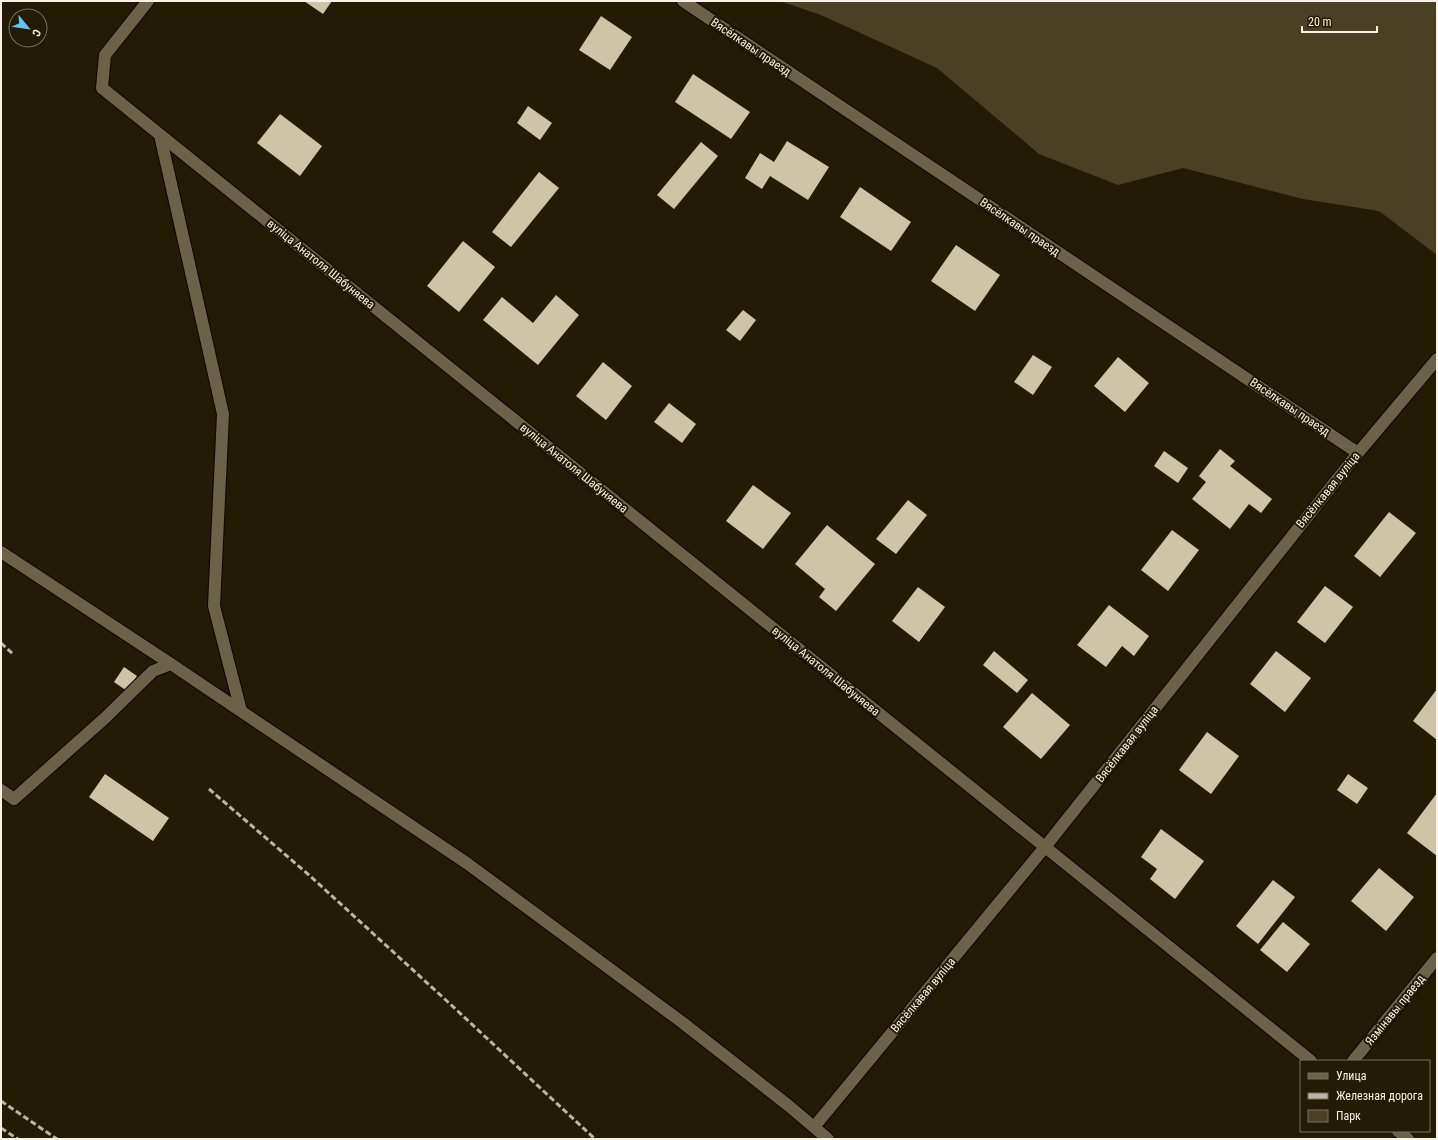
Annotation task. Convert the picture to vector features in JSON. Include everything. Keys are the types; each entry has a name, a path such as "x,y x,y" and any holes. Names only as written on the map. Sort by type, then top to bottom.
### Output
{"street":[{"name":"вуліца Анатоля Шабуняева","path":"148,1 105,55 102,88 1310,1060"},
{"name":"Вясёлкавы праезд","path":"683,1 1358,453"},
{"path":"160,135 223,414 214,606 241,711"},
{"name":"Вясёлкавая вуліца","path":"814,1127 1045,847 1358,453 1437,359"},
{"path":"1,552 171,664 468,864 682,1023 789,1106 828,1139"},
{"path":"1,790 14,799 106,718 153,671 171,664"},
{"name":"Язмінавы праезд","path":"1354,1060 1437,958"},
{"path":"1399,1132 1408,1139"}],"green space":[{"path":"780,1 1437,1 1437,255 1379,211 1303,199 1183,168 1118,185 1039,154 937,68 821,15"}],"building":[{"path":"304,1 332,1 323,14"},
{"path":"601,16 632,37 610,70 579,50"},
{"path":"693,74 750,112 731,139 675,102"},
{"path":"528,106 552,123 540,140 517,123"},
{"path":"280,114 322,146 300,176 257,143"},
{"path":"787,141 829,167 808,200 770,176 762,189 745,178 760,153 774,162"},
{"path":"701,142 718,156 674,209 657,195"},
{"path":"539,172 559,188 511,247 492,232"},
{"path":"860,187 911,222 891,251 840,217"},
{"path":"463,241 495,267 459,312 427,286"},
{"path":"956,245 1000,275 975,311 931,281"},
{"path":"556,295 579,315 538,365 483,320 502,297 533,323"},
{"path":"743,310 756,320 740,341 726,330"},
{"path":"1033,355 1052,367 1033,395 1014,382"},
{"path":"1118,357 1149,383 1125,412 1094,386"},
{"path":"603,362 632,386 606,420 576,396"},
{"path":"669,403 696,424 682,443 654,422"},
{"path":"1220,449 1235,461 1230,466 1272,499 1261,513 1249,504 1230,529 1192,499 1206,482 1199,476"},
{"path":"1164,451 1188,468 1178,483 1154,466"},
{"path":"753,485 791,513 763,549 726,521"},
{"path":"908,500 927,515 896,554 876,539"},
{"path":"1389,512 1416,533 1380,577 1354,556"},
{"path":"827,525 875,564 836,611 819,597 825,589 795,564"},
{"path":"1172,530 1199,550 1168,591 1141,570"},
{"path":"1325,586 1353,607 1325,643 1297,622"},
{"path":"918,587 945,607 919,642 892,621"},
{"path":"1109,605 1149,636 1134,656 1122,646 1106,667 1077,645"},
{"path":"994,651 1028,680 1017,693 983,665"},
{"path":"1276,651 1311,678 1285,712 1250,684"},
{"path":"124,667 137,676 127,691 114,682"},
{"path":"1437,689 1437,740 1413,721"},
{"path":"1032,693 1070,725 1041,759 1003,727"},
{"path":"1207,732 1239,756 1211,794 1179,770"},
{"path":"105,774 169,818 153,841 89,797"},
{"path":"1348,774 1368,788 1357,804 1337,790"},
{"path":"1437,793 1437,856 1407,833"},
{"path":"1161,829 1204,861 1175,899 1150,879 1157,869 1141,857"},
{"path":"1379,868 1414,897 1386,931 1351,901"},
{"path":"1273,880 1295,897 1258,944 1236,926"},
{"path":"1283,922 1310,944 1287,972 1260,950"}],"railway":[{"path":"1,643 13,654"},
{"path":"209,789 309,875 595,1139"},
{"path":"1,1101 57,1139"},
{"path":"1,1128 18,1139"}]}
